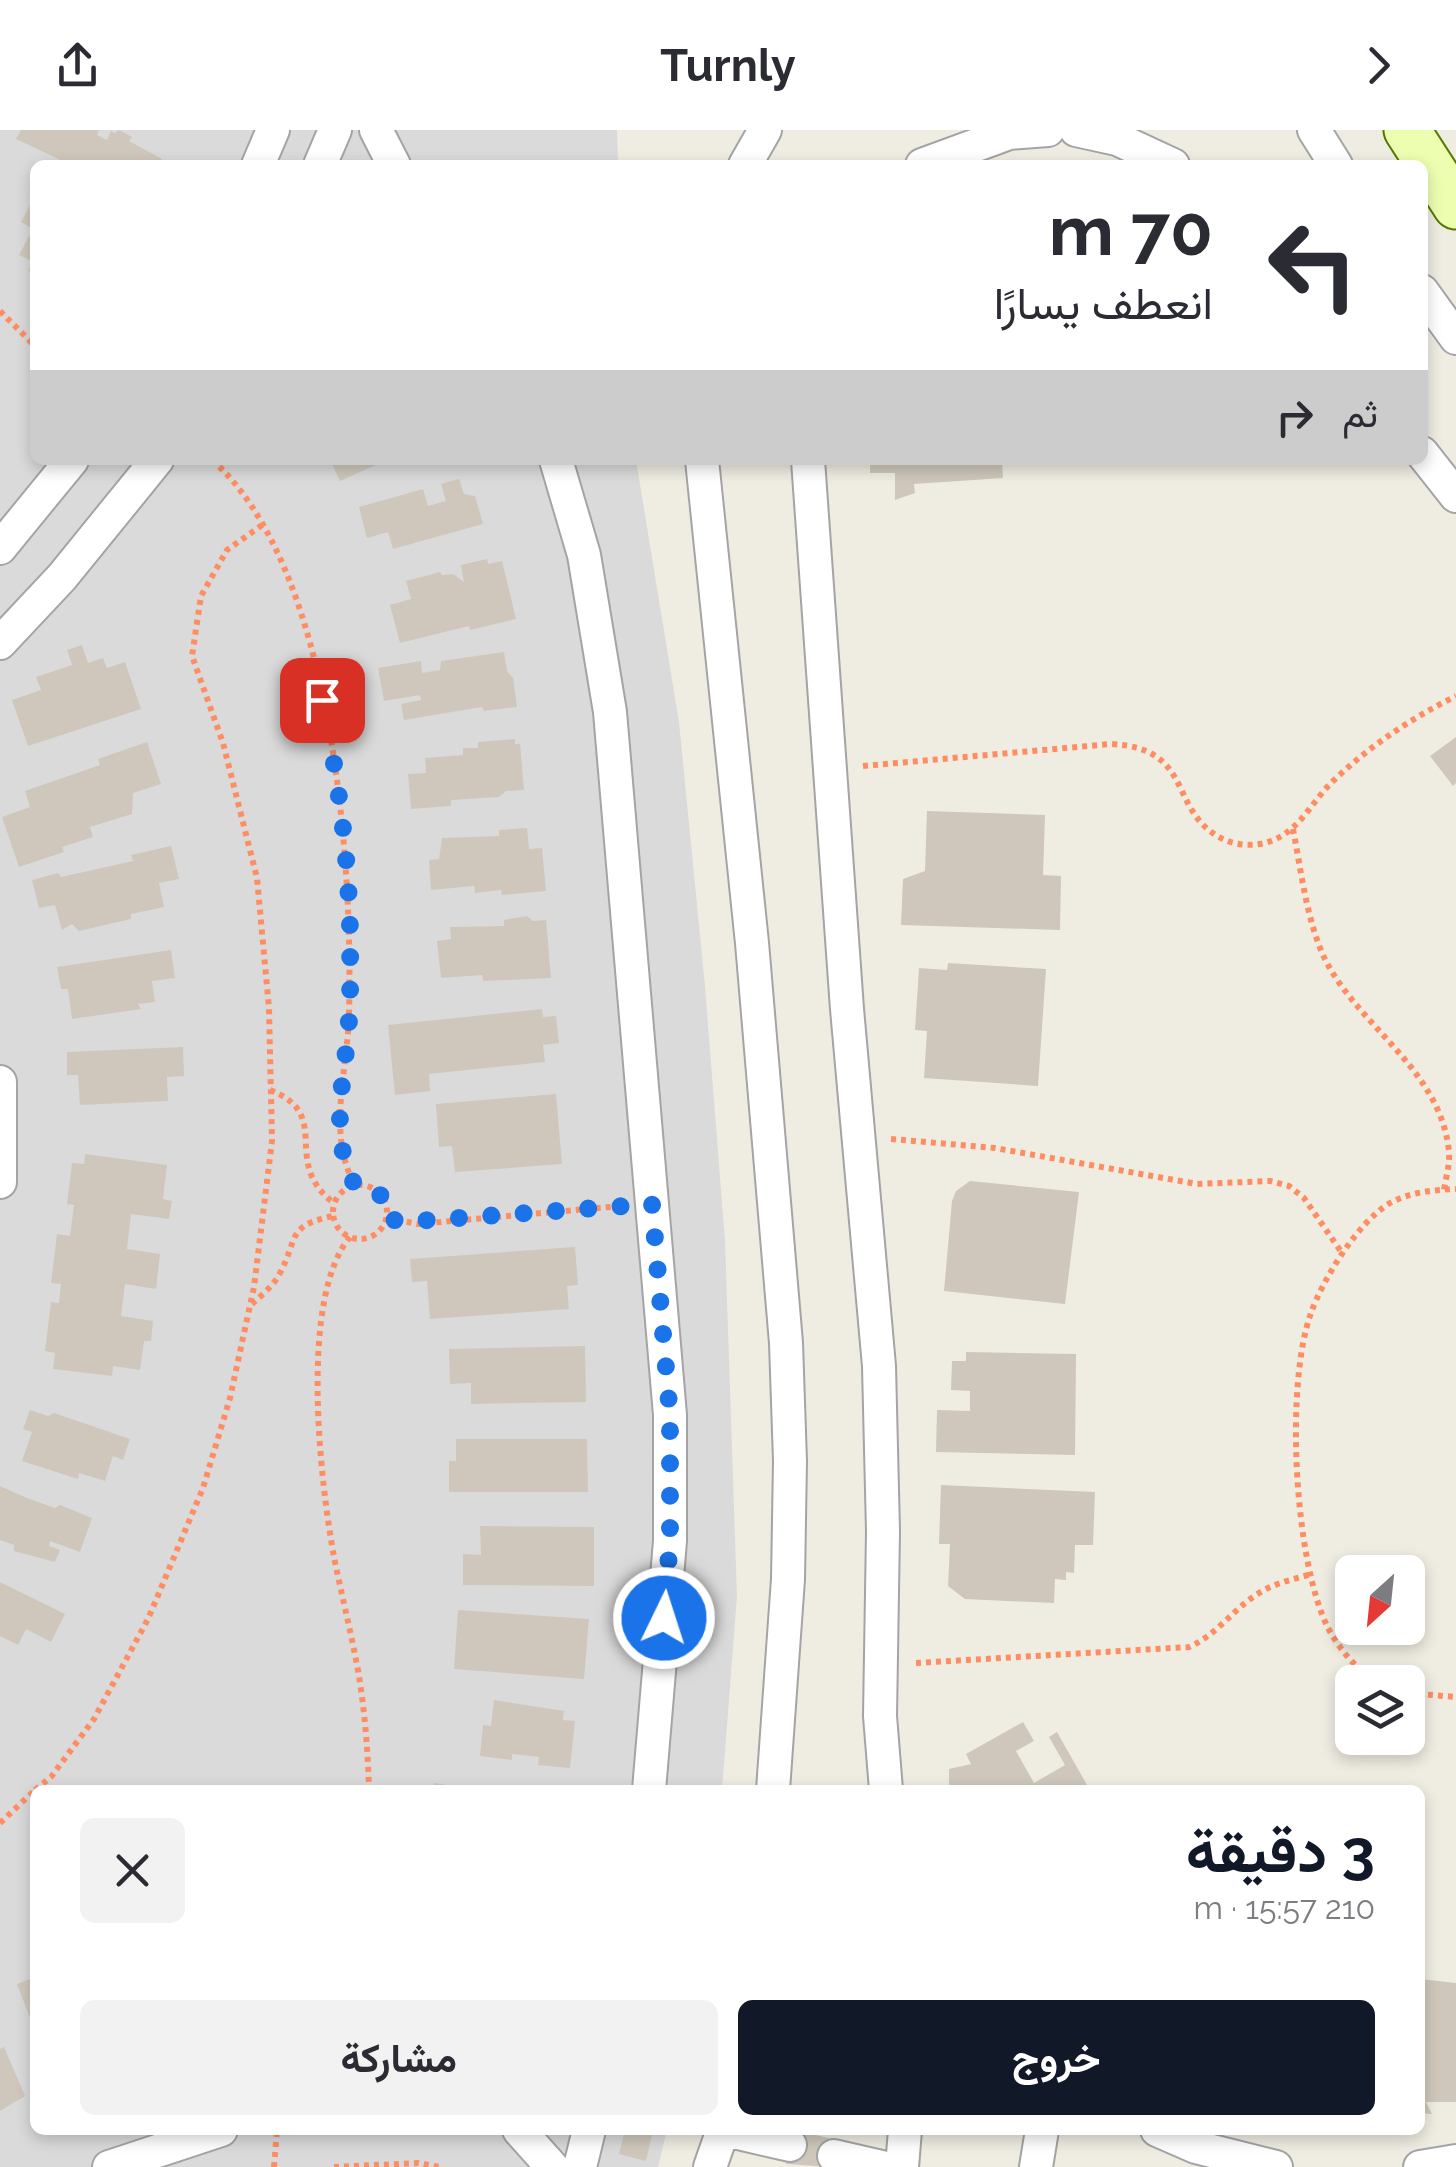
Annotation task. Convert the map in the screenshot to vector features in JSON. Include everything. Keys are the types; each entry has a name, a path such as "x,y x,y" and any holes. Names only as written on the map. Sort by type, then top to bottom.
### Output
{"main road":[{"path":"1407,130 1426,160"},
{"path":"1428,163 1456,206"}],"street":[{"path":"260,160 273,130"},
{"path":"322,160 335,130"},
{"path":"376,130 391,160"},
{"path":"748,160 766,130"},
{"path":"930,160 966,138 1048,130"},
{"path":"1076,130 1117,139 1162,160"},
{"path":"1314,130 1333,160"},
{"path":"1428,300 1456,338"},
{"path":"1428,461 1456,496"},
{"path":"0,548 68,465"},
{"path":"0,642 62,578 153,465"},
{"path":"557,465 584,554 607,694 670,1415 670,1541 649,1785"},
{"path":"703,465 752,943 786,1343 788,1579 773,1785"},
{"path":"808,465 879,1366 883,1530 880,1665 886,1785"},
{"path":"0,1082 0,1182"},
{"path":"110,2167 206,2135"},
{"path":"524,2135 552,2167"},
{"path":"580,2167 588,2135"},
{"path":"710,2167 722,2135"},
{"path":"745,2135 790,2146"},
{"path":"902,2167 905,2135"},
{"path":"1036,2167 1041,2135"},
{"path":"1168,2135 1196,2147 1276,2167"},
{"path":"834,2156 882,2167"},
{"path":"1420,2167 1456,2161"}],"path":[{"path":"0,311 30,341"},
{"path":"216,465 265,523 290,580 314,664 337,773 346,841 350,928 349,1017 340,1121 342,1153 355,1185"},
{"path":"42,1785 52,1777 94,1719 148,1619 204,1488 251,1304 272,1140 269,1008 256,878 223,743 192,656 201,596 227,550 265,523"},
{"path":"830,769 1135,745 1157,755 1174,773 1202,825 1222,839 1246,845 1271,842 1293,829 1330,784 1372,746 1456,696"},
{"path":"1293,829 1307,904 1324,956 1356,1005 1402,1054 1444,1122 1449,1156 1444,1190"},
{"path":"270,1090 288,1097 300,1111 306,1129 306,1168 312,1182 334,1203"},
{"path":"858,1136 995,1148 1197,1184 1270,1181 1289,1186 1304,1198 1342,1253"},
{"path":"355,1185 365,1185 383,1197 387,1218 373,1236 350,1237 342,1232 333,1216 334,1203 346,1188 355,1185"},
{"path":"1357,1665 1328,1626 1306,1552 1297,1474 1300,1355 1310,1314 1327,1276 1342,1253 1388,1204 1423,1191 1456,1189"},
{"path":"387,1218 418,1224 652,1204"},
{"path":"251,1304 280,1273 298,1231 308,1221 333,1216"},
{"path":"350,1237 330,1271 324,1296 319,1324 319,1389 323,1474 334,1554 360,1679 369,1785"},
{"path":"880,1665 1189,1648 1209,1638 1256,1595 1312,1574"},
{"path":"1425,1694 1456,1696"},
{"path":"0,1823 30,1795"},
{"path":"274,2167 277,2135"},
{"path":"334,2167 418,2162 440,2167"}],"shaded area":[{"path":"0,130 617,130 618,160 30,160 30,465 637,465 679,722 725,1241 737,1596 722,1785 30,1785 30,2135 666,2135 658,2167 0,2167"}],"building":[{"path":"21,130 99,130 97,135 107,140 111,131 119,130 132,137 129,141 162,159 60,160 16,139"},
{"path":"30,205 30,227 21,222"},
{"path":"30,235 30,260 19,255"},
{"path":"332,465 376,465 340,481"},
{"path":"870,465 1002,465 1003,478 914,484 915,493 895,500 895,473 870,473"},
{"path":"459,479 464,494 475,496 483,524 393,549 388,532 367,538 359,507 423,489 428,506 446,501 441,484"},
{"path":"487,559 488,564 502,561 516,619 400,643 390,605 411,599 406,581 440,572 453,574 464,582 461,565"},
{"path":"82,645 88,663 103,658 107,668 125,662 141,709 28,746 12,700 41,690 36,677 72,665 67,650"},
{"path":"504,652 517,707 484,711 482,707 404,720 401,704 421,700 420,695 384,701 378,668 421,661 422,673 440,670 441,661"},
{"path":"1456,737 1456,783 1453,786 1430,756"},
{"path":"515,739 515,744 520,744 524,790 506,791 499,797 451,800 451,806 411,809 408,774 426,773 425,758 463,755 463,748 478,748 478,742"},
{"path":"147,742 161,784 133,793 132,814 90,827 93,837 62,847 64,852 19,867 2,817 30,807 25,791 100,765 98,759"},
{"path":"927,811 1045,815 1043,875 1061,876 1060,930 901,925 903,879 925,871"},
{"path":"527,828 529,849 542,848 546,891 502,895 501,890 475,893 474,886 431,890 429,860 439,859 442,838 499,836 499,830"},
{"path":"171,846 179,879 159,883 164,907 79,931 72,924 62,930 55,905 39,908 32,880 133,861 131,855"},
{"path":"527,916 533,921 546,920 551,978 441,978 437,941 451,939 450,927 504,926 504,920"},
{"path":"171,950 175,978 152,981 155,1002 138,1004 141,1009 72,1019 68,989 61,989 57,967"},
{"path":"948,963 1046,969 1038,1086 924,1078 927,1031 915,1030 919,968 947,970"},
{"path":"542,1009 543,1017 556,1016 559,1043 543,1045 545,1062 429,1074 430,1091 395,1095 388,1025"},
{"path":"183,1047 184,1076 167,1077 168,1101 80,1105 78,1075 67,1075 67,1052"},
{"path":"556,1094 562,1164 455,1172 452,1146 439,1147 436,1104"},
{"path":"85,1154 167,1165 163,1199 172,1201 169,1219 131,1214 127,1249 160,1254 156,1289 125,1284 121,1316 153,1321 151,1341 144,1341 140,1370 113,1366 112,1376 53,1369 55,1353 45,1351 51,1302 59,1303 61,1284 51,1283 57,1234 70,1236 74,1205 67,1204 72,1163 84,1164"},
{"path":"970,1181 1079,1192 1065,1304 944,1291 952,1201 956,1191"},
{"path":"575,1247 578,1285 567,1286 569,1309 430,1319 427,1281 412,1282 410,1259"},
{"path":"585,1346 586,1402 471,1404 471,1383 450,1384 449,1349"},
{"path":"966,1352 1076,1354 1075,1455 936,1452 937,1410 970,1411 970,1391 951,1390 952,1361 966,1361"},
{"path":"30,1410 48,1416 54,1413 130,1439 123,1460 113,1456 105,1481 79,1473 78,1479 22,1461 32,1432 23,1429"},
{"path":"456,1439 587,1439 588,1492 449,1492 449,1461 456,1461"},
{"path":"941,1485 1095,1492 1093,1545 1075,1545 1074,1573 1066,1572 1066,1580 1055,1579 1054,1603 965,1599 948,1586 950,1544 939,1544"},
{"path":"0,1486 92,1518 80,1552 50,1541 49,1546 60,1550 55,1562 14,1551 14,1545 0,1540"},
{"path":"480,1526 594,1527 594,1586 463,1585 463,1554 481,1555"},
{"path":"0,1582 65,1614 51,1642 26,1629 18,1645 0,1636"},
{"path":"458,1610 589,1619 584,1679 454,1669"},
{"path":"494,1700 564,1711 563,1720 575,1721 570,1768 538,1765 539,1757 512,1754 512,1760 480,1756 483,1725 491,1726"},
{"path":"1023,1722 1034,1741 1016,1751 1034,1783 1065,1765 1049,1737 1057,1732 1087,1785 949,1785 949,1769 971,1764 966,1754"},
{"path":"30,1979 30,2018 17,1984"},
{"path":"1425,1980 1456,1983 1456,2102 1426,2102 1432,2114 1425,2113"},
{"path":"4,2047 25,2096 0,2111 0,2049"},
{"path":"624,2135 652,2135 646,2161 619,2154"},
{"path":"793,2135 837,2140 831,2167 786,2164"}],"route":[{"path":"322,700 346,841 349,1017 340,1121 347,1171 355,1185 375,1189 383,1197 387,1218 418,1224 652,1204 670,1415 670,1541 664,1618"}]}
